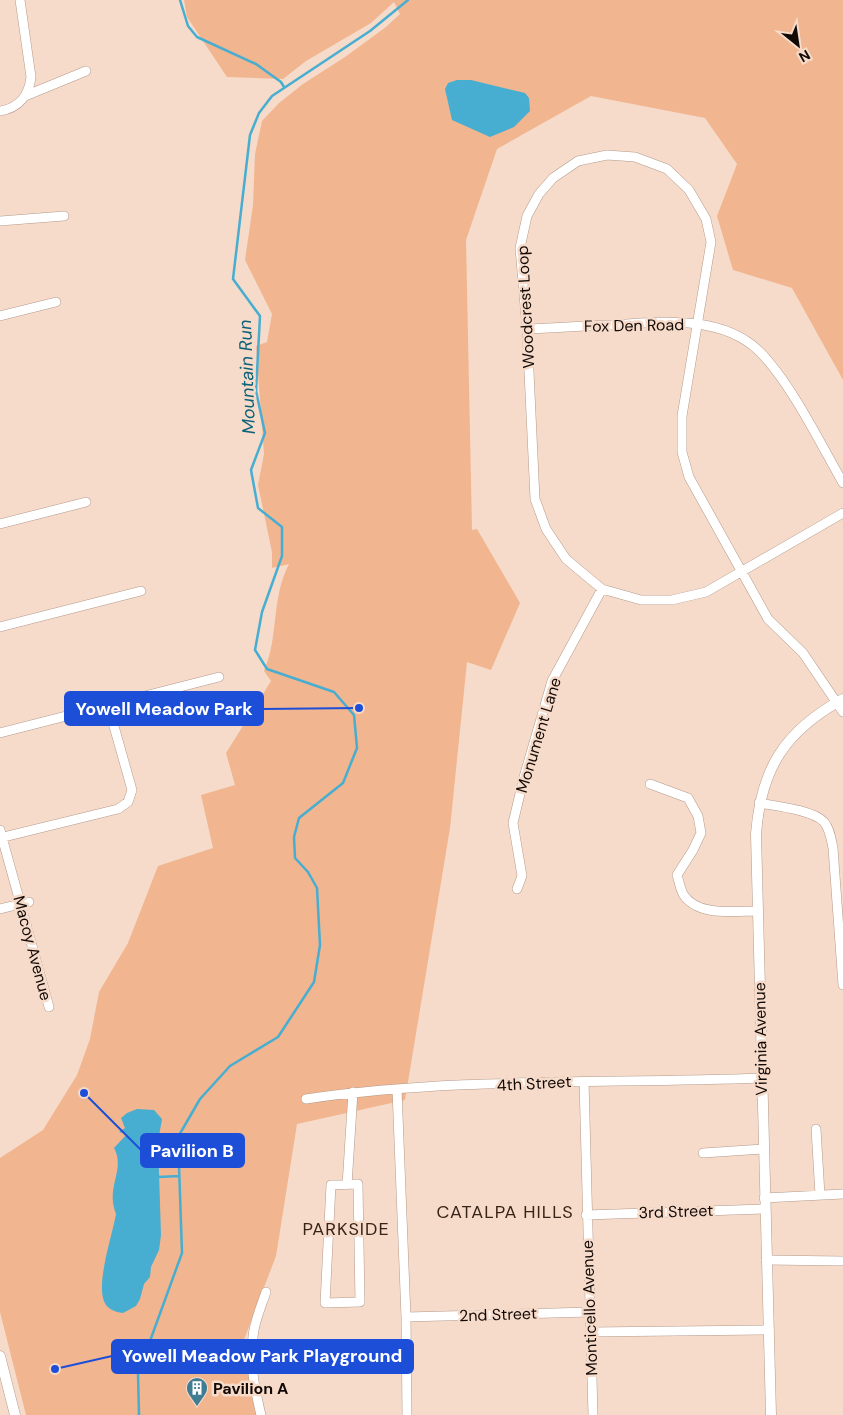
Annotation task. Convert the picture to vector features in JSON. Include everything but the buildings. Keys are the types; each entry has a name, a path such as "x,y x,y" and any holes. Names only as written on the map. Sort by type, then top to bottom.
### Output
{"street":[{"path":"20,0 32,77 25,96"},
{"path":"0,111 12,108 25,96 86,72"},
{"name":"Woodcrest Loop","path":"607,155 635,157 667,170 689,190 706,219 711,242 698,324 682,416 682,452 689,477 742,572 706,592 672,600 641,600 602,589 566,559 546,529 535,499 520,248 527,216 539,194 553,178 578,161 607,155"},
{"path":"0,221 64,216"},
{"path":"0,316 56,302"},
{"name":"Fox Den Road","path":"526,329 669,322 698,324 735,334 759,351 781,377 843,483"},
{"path":"0,524 86,502"},
{"path":"843,513 742,572 768,619 803,653 839,701 843,712"},
{"name":"Monument Lane","path":"516,889 522,876 513,823 524,777 552,681 602,589"},
{"path":"0,627 141,592"},
{"path":"0,732 219,677"},
{"name":"Virginia Avenue","path":"771,1415 756,834 759,803 768,772 788,741 818,713 839,701"},
{"path":"1,835 116,810 128,802 132,790 108,705"},
{"path":"650,784 688,798 698,816 701,833 677,875 684,894 694,904 717,912 758,911"},
{"path":"759,803 808,814 823,821 830,832 839,872 843,985"},
{"name":"Macoy Avenue","path":"1,835 25,903 49,1007"},
{"path":"0,909 25,903"},
{"name":"4th Street","path":"306,1099 353,1092 584,1081 666,1082 761,1078"},
{"name":"Monticello Avenue","path":"584,1081 586,1215 593,1415"},
{"path":"397,1090 406,1317 407,1415"},
{"path":"348,1185 353,1092"},
{"path":"816,1129 820,1195"},
{"path":"703,1153 763,1149"},
{"path":"358,1184 360,1302 325,1303 331,1185 348,1185 358,1184"},
{"path":"764,1198 843,1194"},
{"name":"3rd Street","path":"586,1215 765,1209"},
{"path":"766,1260 843,1261"},
{"path":"261,1415 254,1376 252,1347 253,1333 266,1292"},
{"name":"2nd Street","path":"406,1317 590,1312"},
{"path":"590,1332 769,1330"},
{"path":"0,1356 15,1415"}],"shaded area":[{"path":"184,0 843,0 843,380 792,288 733,270 717,216 737,164 705,118 591,96 497,149 466,240 472,530 477,529 520,603 491,670 467,662 450,828 405,1100 297,1124 276,1256 242,1345 257,1415 26,1415 0,1312 0,1158 43,1130 77,1075 90,1039 99,992 128,943 158,866 213,848 201,795 235,785 226,753 271,681 264,671 272,645 277,604 283,577 289,564 272,568 272,552 258,485 264,454 256,346 267,342 272,314 245,260 253,205 255,154 262,121 279,103 303,84 345,57 386,27 400,14 394,2 371,23 306,61 283,79 227,77 187,17"}],"water":[{"path":"457,80 471,80 525,93 529,98 530,111 514,127 490,137 452,120 445,89 448,83"},
{"path":"137,1109 154,1110 162,1119 158,1142 161,1235 159,1250 151,1267 150,1277 144,1284 140,1299 136,1306 123,1313 113,1310 106,1304 103,1298 102,1279 116,1214 113,1195 118,1164 114,1148 127,1134 119,1132 125,1128 121,1118"}],"waterway":[{"path":"180,0 188,26 197,37 256,64 281,82 284,87"},
{"name":"Mountain Run","path":"139,1415 138,1374 182,1253 178,1137 200,1099 230,1066 278,1037 314,982 320,945 317,888 308,872 295,858 294,837 299,818 343,783 357,748 354,715 334,692 267,669 255,650 262,612 282,556 282,527 258,508 251,470 265,433 256,391 260,316 233,279 250,135 259,113 272,96 370,31 408,0"},
{"path":"158,1177 179,1176"}],"place":[{"name":"Yowell Meadow Park","path":"359,708"},
{"name":"Pavilion B","path":"84,1093"},
{"name":"Yowell Meadow Park Playground","path":"55,1369"},
{"name":"Pavilion A","path":"197,1407"}],"district":[{"name":"CATALPA HILLS","path":"505,1212"},
{"name":"PARKSIDE","path":"346,1229"}]}
